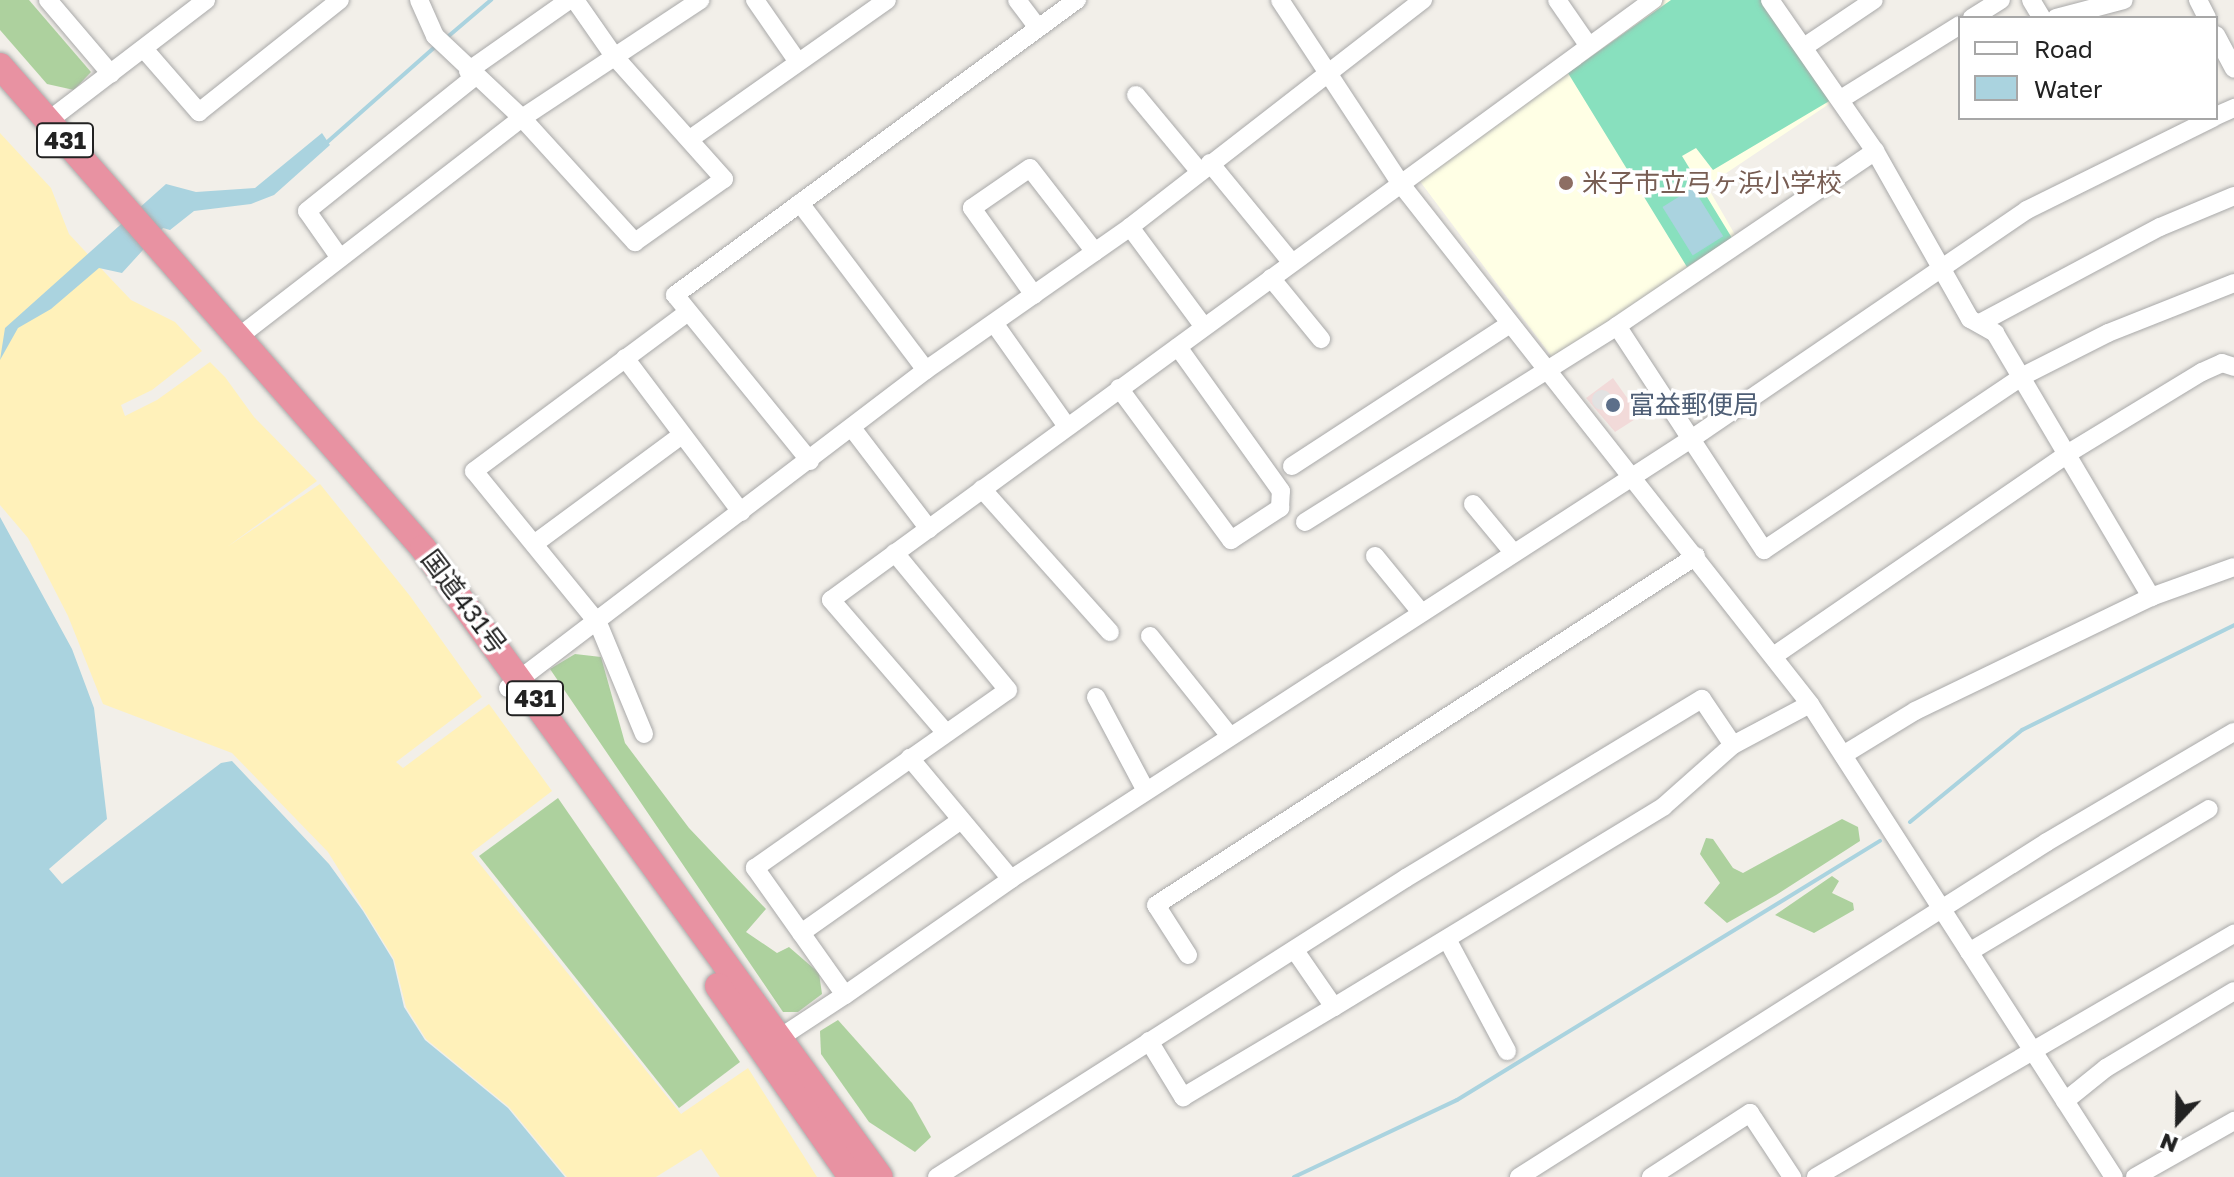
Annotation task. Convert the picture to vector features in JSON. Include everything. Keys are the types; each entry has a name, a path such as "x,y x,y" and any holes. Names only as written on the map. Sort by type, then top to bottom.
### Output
{"highway":[{"name":"国道431号","path":"0,66 48,121 124,219"},
{"name":"国道431号","path":"0,93 153,251 515,683 880,1177"},
{"name":"国道431号","path":"153,251 241,335 423,548 851,1177"}],"street":[{"path":"48,121 206,0"},
{"path":"144,49 199,112 340,0"},
{"path":"340,258 307,211 471,74 572,0 614,56 724,179 635,242 522,118 471,74 435,36 419,0"},
{"path":"241,335 522,118 700,0"},
{"path":"755,0 798,62"},
{"path":"690,139 887,0"},
{"path":"1017,0 1038,28"},
{"path":"810,461 675,295 1077,0"},
{"path":"1280,0 1400,183 1508,325 1775,655 1810,704 2114,1177"},
{"path":"515,683 598,623 926,370 1130,227 1325,71 1423,0"},
{"path":"1557,0 1588,45"},
{"path":"946,733 831,600 1066,425 1178,347 1653,0"},
{"path":"1770,0 1875,151 1938,269 1970,319 1995,333 2151,597"},
{"path":"1804,47 1874,0"},
{"path":"1975,16 2001,0"},
{"path":"2064,16 2124,0"},
{"path":"58,4 111,74"},
{"path":"1841,99 1958,26"},
{"path":"2218,39 2234,69"},
{"path":"1136,95 1292,263"},
{"path":"778,1039 1145,789 1691,439 1938,269 2088,176 2208,120"},
{"path":"1305,522 1617,326 1875,151"},
{"path":"1034,295 972,208 1030,168 1095,252"},
{"path":"1980,323 2160,227 2234,196"},
{"path":"800,203 926,370"},
{"path":"1130,227 1204,327"},
{"path":"1271,278 1321,339"},
{"path":"1617,326 1764,550 2021,377 2108,333 2234,283"},
{"path":"644,734 598,623 474,471 687,313"},
{"path":"994,323 1066,425"},
{"path":"1292,466 1508,325"},
{"path":"1119,388 1231,540 1280,508 1281,491 1178,347"},
{"path":"625,358 741,512"},
{"path":"1775,655 2067,454 2202,372 2222,363 2234,367"},
{"path":"852,428 929,529"},
{"path":"534,544 682,435"},
{"path":"982,489 1110,632"},
{"path":"1473,504 1512,551"},
{"path":"845,995 755,868 1008,690 895,553"},
{"path":"1375,556 1420,611"},
{"path":"1188,955 1156,905 1696,556"},
{"path":"1843,755 1915,711 2151,597 2234,567"},
{"path":"1150,636 1229,735"},
{"path":"1096,697 1145,789"},
{"path":"937,1177 1149,1041 1296,952 1406,878 1702,699 1733,745"},
{"path":"1149,1041 1183,1097 1448,941 1664,806 1733,745 1810,704"},
{"path":"1519,1177 1942,912 2047,842 2234,732"},
{"path":"910,758 1011,879"},
{"path":"1969,952 2209,809"},
{"path":"801,933 960,821"},
{"path":"1816,1177 1839,1171 2034,1051 2234,934"},
{"path":"1448,941 1507,1051"},
{"path":"1296,952 1334,1007"},
{"path":"2065,1101 2106,1068 2234,991"},
{"path":"1651,1177 1750,1113 1792,1177"},
{"path":"2135,1177 2234,1121"}],"shaded area":[{"name":"米子市立弓ヶ浜小学校","path":"1665,0 1766,0 1835,100 1707,186 1738,240 1555,361 1419,180"},
{"path":"1613,378 1640,416 1615,432 1586,398"},
{"path":"1598,390 1606,390 1612,400 1606,410 1598,410 1592,404 1592,396"}],"green space":[{"path":"0,0 29,0 91,72 74,90 47,84 0,30"},
{"path":"1671,0 1763,0 1831,100 1713,170 1696,148 1682,156 1732,238 1687,267 1568,73"},
{"path":"575,654 601,657 625,743 689,828 766,909 746,932 777,953 789,947 819,973 822,994 798,1012 783,1012 550,669"},
{"path":"558,798 740,1062 679,1108 479,856"},
{"path":"1842,819 1858,827 1860,841 1776,895 1727,923 1704,903 1720,883 1700,854 1706,838 1713,839 1733,868 1743,873"},
{"path":"1832,876 1839,881 1832,893 1853,903 1854,910 1814,933 1775,915"},
{"path":"838,1020 912,1103 931,1137 915,1152 869,1122 821,1054 820,1031"}],"sand":[{"path":"0,133 51,188 69,234 131,300 175,322 202,351 152,390 121,405 125,416 157,400 210,362 254,417 317,481 227,547 320,484 410,596 482,697 396,762 403,768 489,704 552,791 471,853 681,1114 748,1068 817,1177 720,1177 701,1149 656,1177 567,1177 509,1107 426,1039 406,1007 394,959 328,852 232,753 103,704 68,616 28,538 0,505"}],"water":[{"path":"322,133 330,145 274,195 251,204 194,211 170,230 163,228 122,273 99,268 51,309 18,328 0,360 5,328 166,184 196,192 255,188"},
{"path":"1693,188 1723,236 1693,255 1662,207"},
{"path":"0,517 72,649 94,708 107,819 49,869 62,884 221,763 232,761 329,864 363,911 393,960 404,1007 425,1040 508,1108 565,1177 0,1177"}],"waterway":[{"path":"444,40 491,0"},
{"path":"324,145 437,45"},
{"path":"1910,822 2022,730 2234,625"},
{"path":"1294,1177 1457,1100 1880,841"}],"place":[{"name":"米子市立弓ヶ浜小学校","path":"1566,183"},
{"name":"富益郵便局","path":"1613,405"}]}
